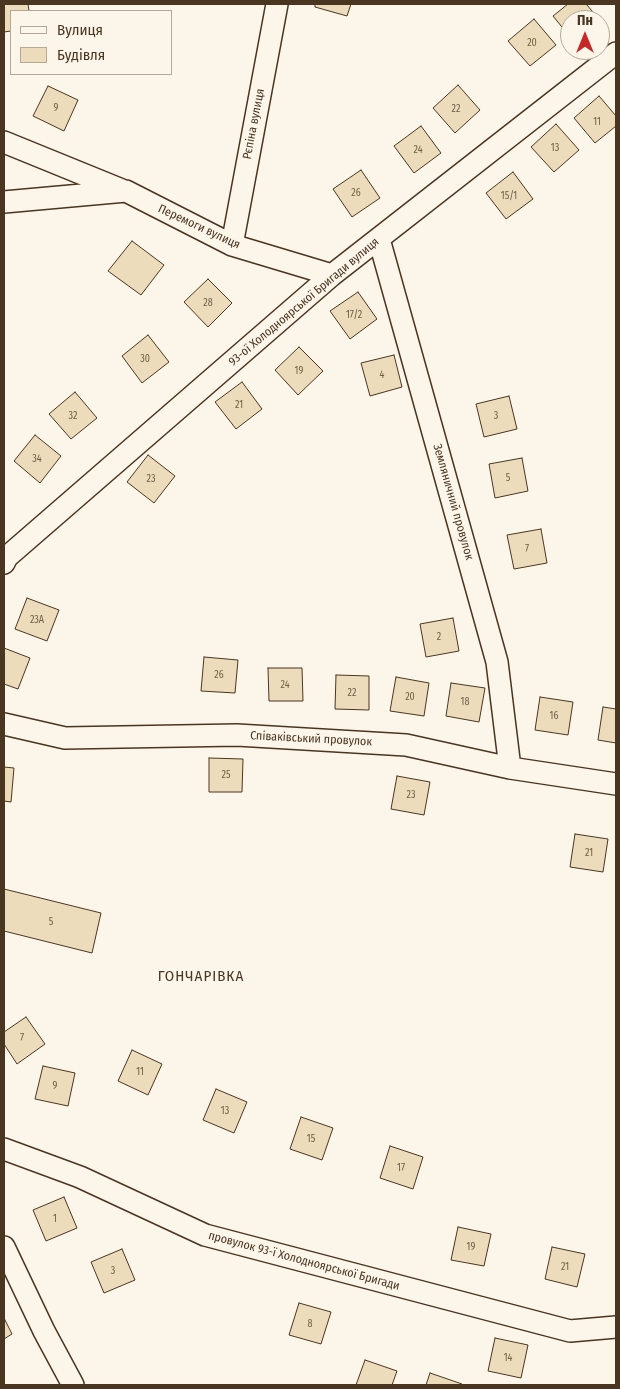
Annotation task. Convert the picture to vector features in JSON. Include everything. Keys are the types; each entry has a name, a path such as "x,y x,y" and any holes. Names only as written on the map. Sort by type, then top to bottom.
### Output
{"street":[{"name":"Рєпіна вулиця","path":"232,245 277,4"},
{"name":"93-ої Холодноярської Бригади вулиця","path":"4,563 7,557 332,276 616,53"},
{"name":"Перемоги вулиця","path":"4,142 126,191 232,245 332,276"},
{"path":"4,202 126,191"},
{"name":"Земляничний провулок","path":"379,239 498,662 510,768"},
{"name":"Співаківський провулок","path":"4,724 65,738 237,735 406,745 510,768 616,784"},
{"name":"провулок 93-ї Холодноярської Бригади","path":"4,1149 80,1177 205,1235 570,1331 616,1327"},
{"path":"4,1248 44,1331 73,1385"}],"building":[{"path":"4,4 28,4 29,10 10,10 10,31 4,32"},
{"path":"315,4 351,4 347,16 315,7"},
{"path":"568,4 586,4 591,10 560,10"},
{"path":"560,10 560,25 553,16"},
{"path":"534,19 556,45 530,66 508,41"},
{"path":"458,85 480,110 455,133 433,108"},
{"path":"48,86 78,100 64,131 33,116"},
{"path":"599,96 616,116 616,126 595,143 574,118"},
{"path":"556,124 579,150 554,172 531,147"},
{"path":"421,126 441,153 414,173 394,146"},
{"path":"361,170 380,198 352,217 333,189"},
{"path":"513,172 533,199 506,219 486,193"},
{"path":"132,241 164,265 141,295 108,271"},
{"path":"208,279 232,303 208,327 184,302"},
{"path":"358,292 377,319 350,339 330,311"},
{"path":"148,335 169,362 142,383 122,356"},
{"path":"299,347 323,371 298,395 275,370"},
{"path":"394,355 402,387 370,396 361,363"},
{"path":"242,382 262,409 236,429 215,402"},
{"path":"75,392 97,418 71,439 49,414"},
{"path":"509,396 517,429 484,437 476,404"},
{"path":"35,435 61,456 40,483 14,461"},
{"path":"148,455 175,476 154,503 127,482"},
{"path":"522,458 528,491 495,498 489,464"},
{"path":"541,529 547,563 514,569 507,535"},
{"path":"27,598 59,610 47,641 15,629"},
{"path":"453,618 459,651 426,657 420,624"},
{"path":"4,648 30,658 18,689 4,684"},
{"path":"204,657 238,660 235,693 201,691"},
{"path":"268,668 302,668 303,701 269,701"},
{"path":"336,675 369,676 369,710 335,709"},
{"path":"396,677 429,683 424,716 390,711"},
{"path":"451,683 485,688 479,722 446,716"},
{"path":"540,697 573,702 568,735 535,730"},
{"path":"603,707 616,709 616,743 598,740"},
{"path":"209,758 243,759 242,792 209,792"},
{"path":"4,767 14,768 11,802 4,801"},
{"path":"397,776 430,782 424,815 391,809"},
{"path":"575,834 608,839 603,872 570,867"},
{"path":"4,889 101,913 92,953 4,931"},
{"path":"26,1017 45,1044 17,1064 4,1044 4,1032"},
{"path":"132,1050 162,1064 148,1095 118,1081"},
{"path":"43,1066 75,1073 68,1106 35,1099"},
{"path":"216,1089 247,1102 234,1133 203,1120"},
{"path":"301,1117 333,1128 322,1160 290,1149"},
{"path":"390,1146 423,1157 413,1189 380,1178"},
{"path":"64,1197 77,1228 46,1241 33,1210"},
{"path":"458,1227 491,1234 484,1266 451,1260"},
{"path":"552,1247 585,1254 577,1287 545,1279"},
{"path":"122,1249 135,1280 104,1293 91,1262"},
{"path":"299,1303 331,1312 321,1344 289,1335"},
{"path":"4,1318 12,1334 4,1339"},
{"path":"495,1338 528,1345 521,1378 488,1371"},
{"path":"365,1360 397,1371 392,1385 356,1385"},
{"path":"430,1373 462,1384 462,1385 426,1385"}],"district":[{"name":"ГОНЧАРІВКА","path":"201,977"}]}
